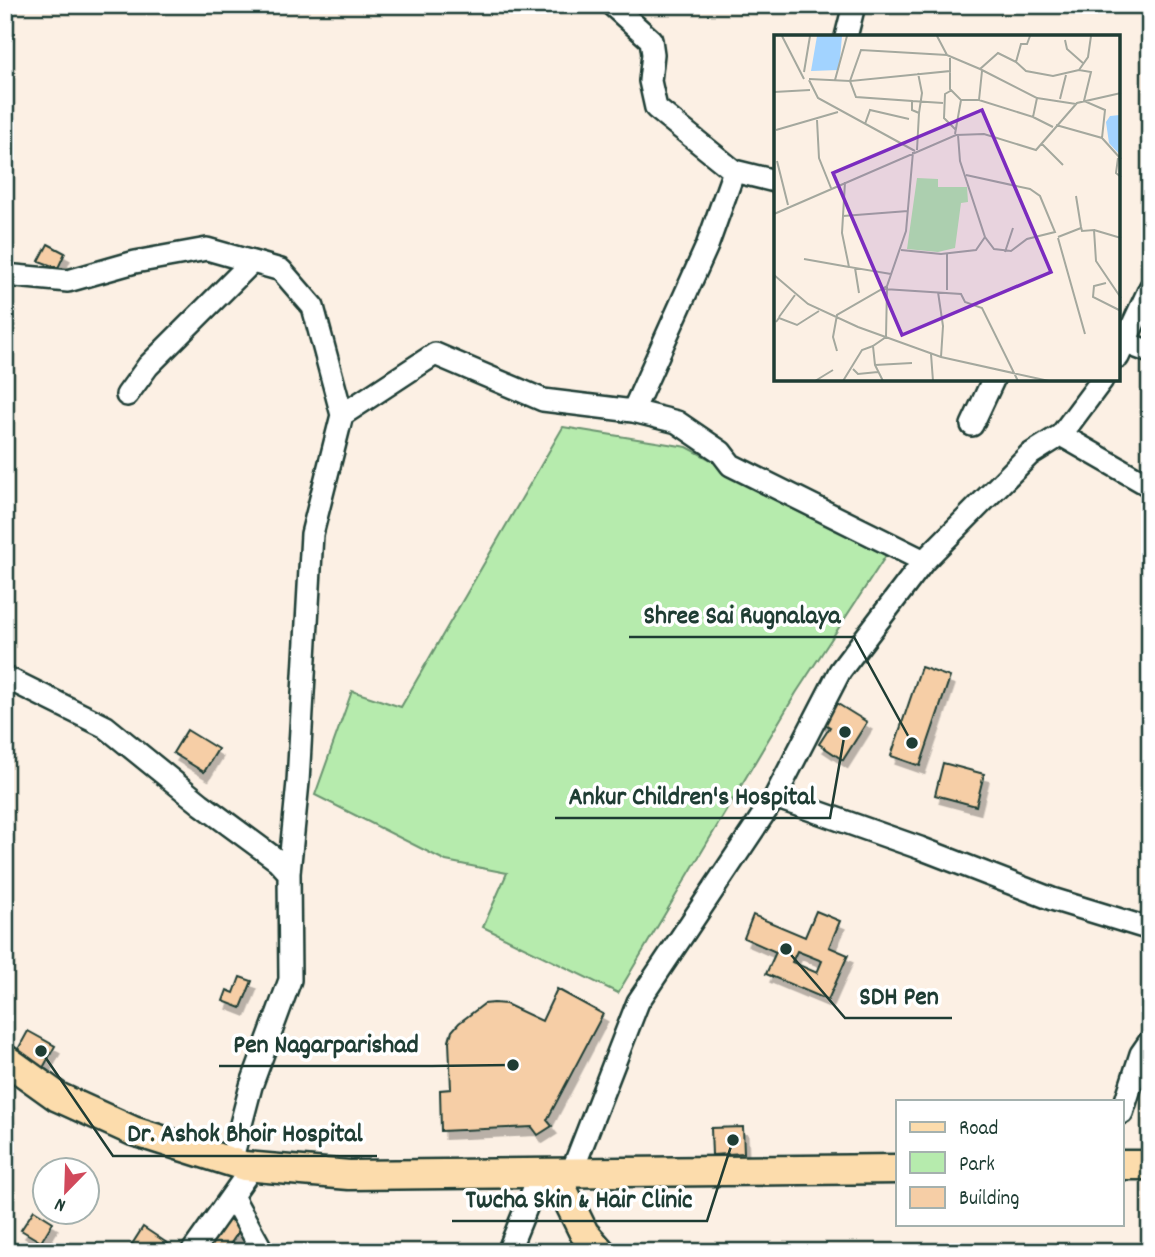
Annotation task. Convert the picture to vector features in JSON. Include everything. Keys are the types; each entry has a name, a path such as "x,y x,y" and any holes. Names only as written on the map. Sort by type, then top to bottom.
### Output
{"main road":[{"path":"5,1059 58,1097 121,1125 242,1164 349,1175 896,1169"},
{"path":"1124,1165 1150,1165"},
{"path":"555,1174 584,1233 601,1252"}],"street":[{"path":"612,5 651,40 653,54 650,82 656,108 734,171 774,181"},
{"path":"846,35 854,5"},
{"path":"634,411 707,246 734,171"},
{"path":"5,275 68,281 135,262 207,249 281,270 313,307 342,415 312,534 298,782 289,873 290,980 251,1086 242,1164 232,1196 192,1252"},
{"path":"127,395 148,366 252,262"},
{"path":"1150,288 1120,350 1150,353"},
{"path":"342,415 435,354 543,400 634,411 677,422 721,453 731,464 924,561"},
{"path":"972,425 992,382"},
{"path":"508,1252 555,1174 638,1002 775,797 841,671 924,561 1030,455 1061,435 1101,382"},
{"path":"1061,435 1150,486"},
{"path":"5,677 106,727 201,804 277,860 289,873"},
{"path":"775,797 920,848 1052,900 1150,929"},
{"path":"1124,1108 1141,1054 1150,1041"},
{"path":"232,1196 263,1252"}],"green space":[{"path":"563,427 687,447 887,554 796,693 618,993 483,927 507,873 446,861 315,795 352,691 401,707"}],"building":[{"path":"48,244 65,253 58,268 39,261"},
{"path":"921,667 950,677 920,766 891,756"},
{"path":"833,701 867,722 843,760 819,744 830,727 820,721"},
{"path":"187,730 218,749 204,772 173,753"},
{"path":"943,763 984,774 976,806 935,795"},
{"path":"816,911 840,921 829,947 848,955 828,1000 766,974 776,952 744,938 753,915 805,937","holes":["797,951 822,961 817,973 792,962"]},
{"path":"240,977 252,981 241,1008 223,1001 227,990 234,993"},
{"path":"557,989 603,1014 547,1120 552,1126 538,1135 532,1127 441,1131 440,1090 451,1089 449,1041 452,1031 484,1004 506,1004 542,1021"},
{"path":"28,1031 55,1046 43,1068 16,1053"},
{"path":"743,1127 744,1153 712,1155 711,1128"},
{"path":"32,1213 32,1226 51,1226 41,1242 21,1230"},
{"path":"221,1215 241,1228 225,1252 209,1252 200,1246"},
{"path":"143,1227 173,1247 170,1252 127,1252"}],"place":[{"name":"Ankur Children's Hospital","path":"845,732"},
{"name":"Shree Sai Rugnalaya","path":"912,743"},
{"name":"SDH Pen","path":"786,949"},
{"name":"Dr. Ashok Bhoir Hospital","path":"41,1051"},
{"name":"Pen Nagarparishad","path":"513,1065"},
{"name":"Twcha Skin & Hair Clinic","path":"733,1140"}]}
